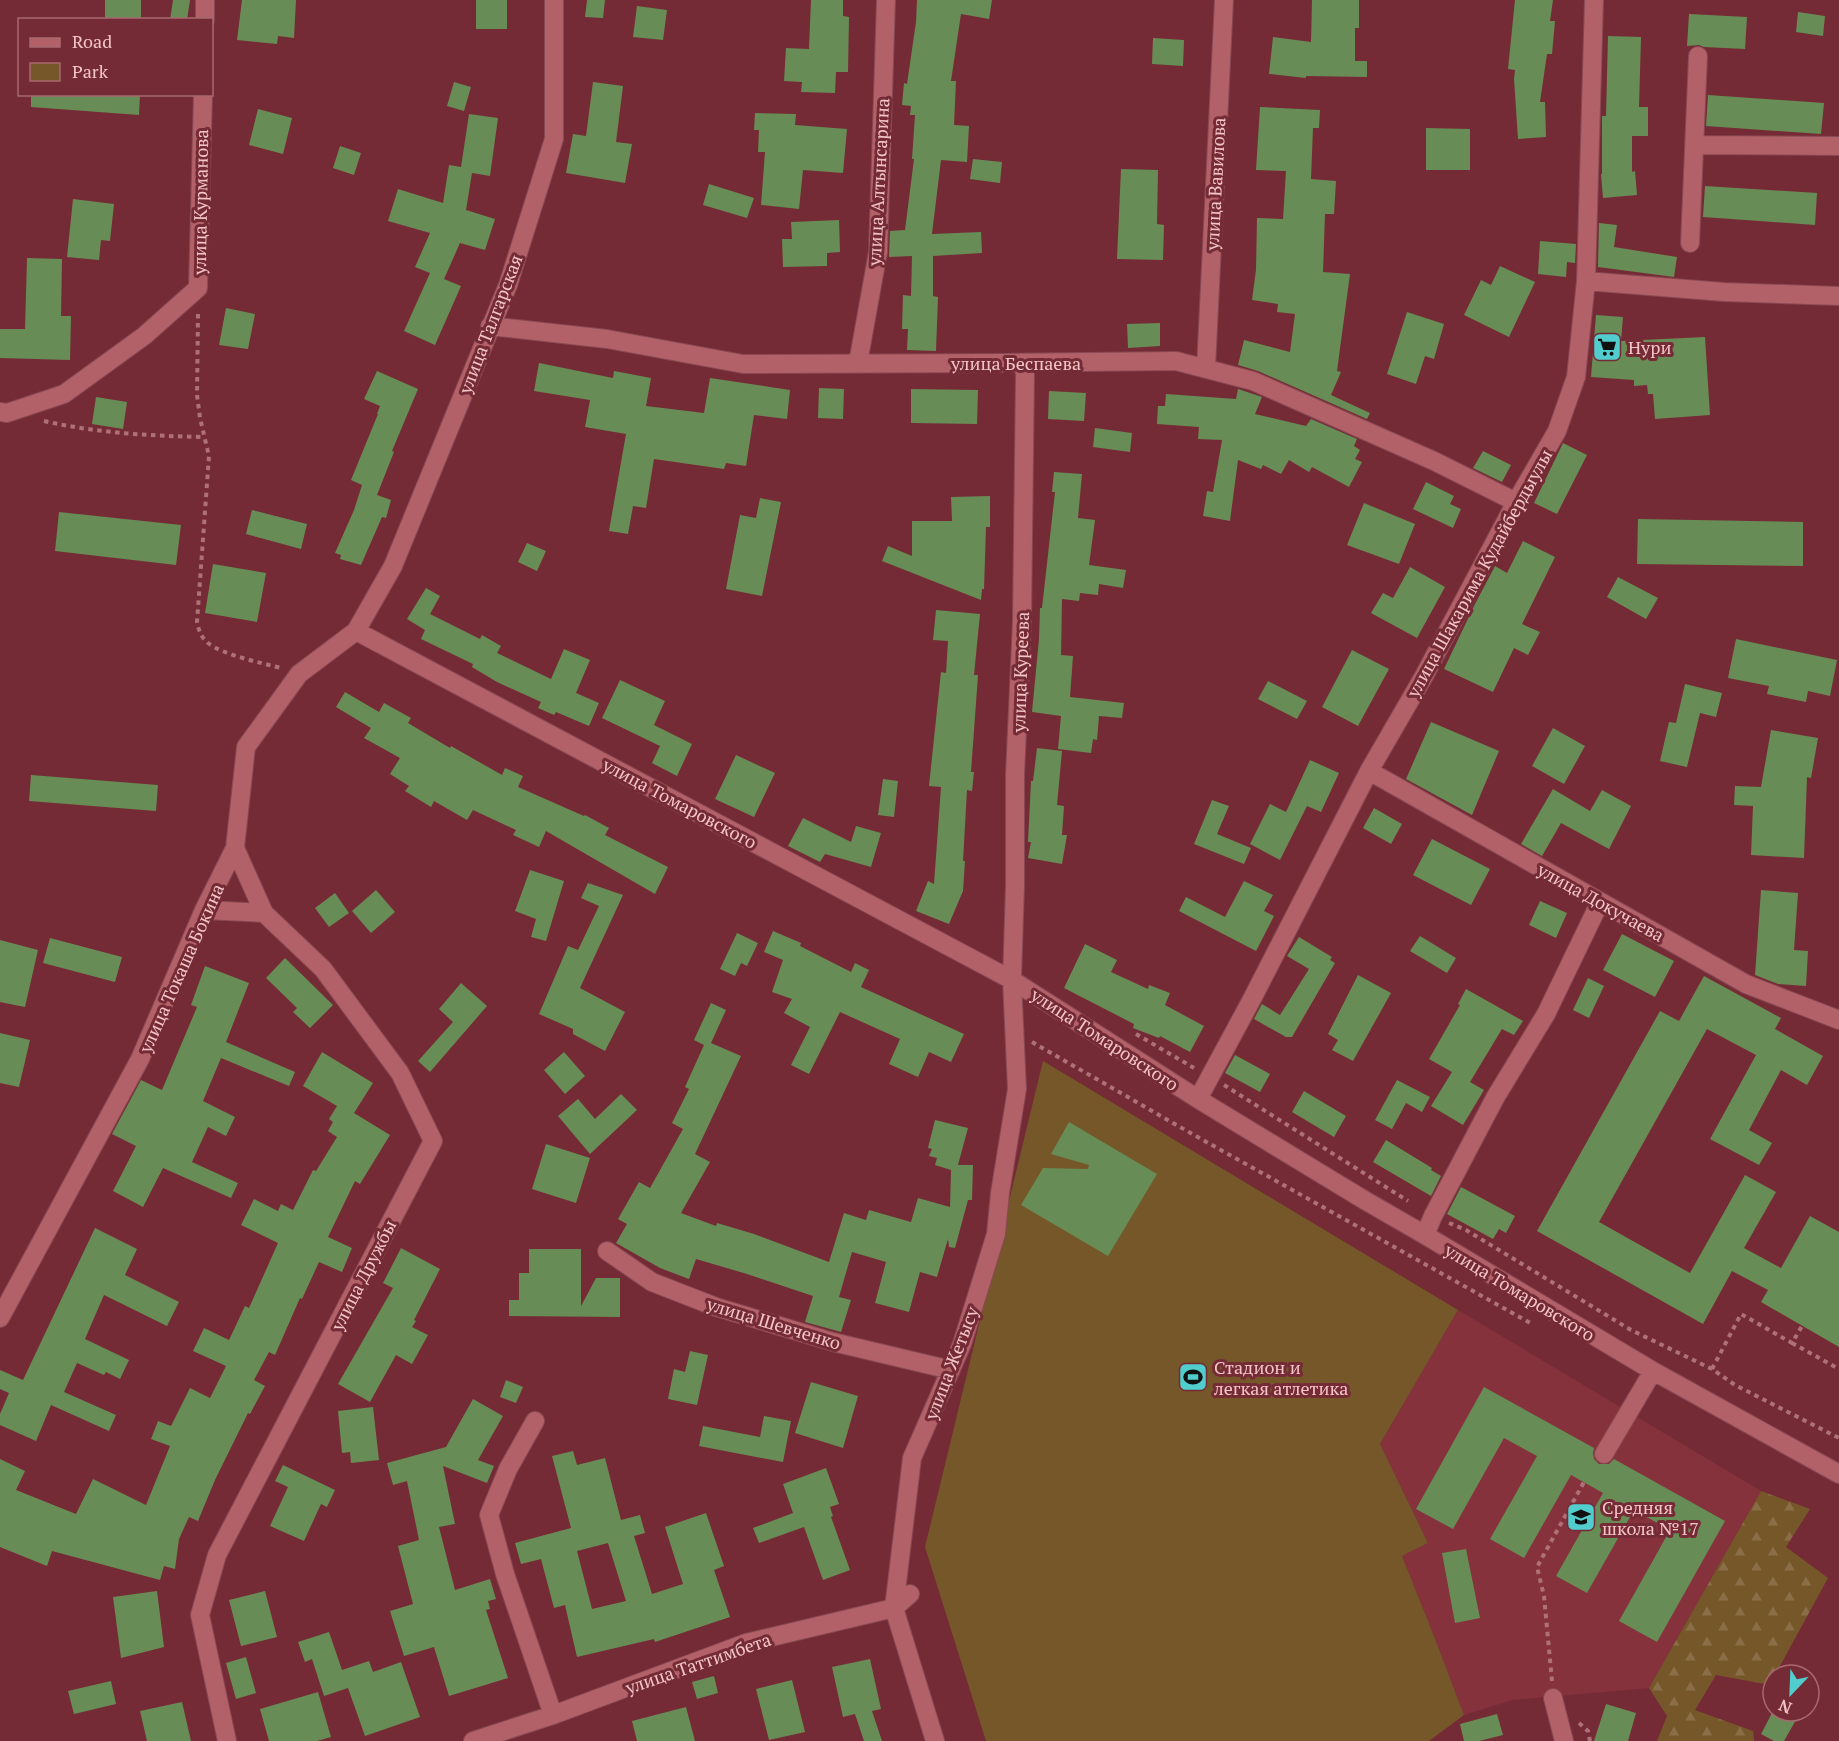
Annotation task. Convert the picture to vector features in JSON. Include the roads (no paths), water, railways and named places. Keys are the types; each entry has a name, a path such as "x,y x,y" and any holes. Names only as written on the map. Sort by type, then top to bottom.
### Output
{"street":[{"path":"205,0 205,18"},
{"name":"улица Талгарская","path":"356,631 393,566 508,285 554,139 554,0"},
{"name":"улица Алтынсарина","path":"858,363 878,252 886,0"},
{"name":"улица Вавилова","path":"1206,368 1224,0"},
{"name":"улица Шакарима Кудайбердыулы","path":"1198,1099 1369,771 1424,676 1516,502 1557,431 1576,378 1586,281 1594,0"},
{"path":"1690,243 1698,56"},
{"name":"улица Курманова","path":"0,412 8,412 64,394 144,336 198,288 203,96"},
{"path":"1695,145 1839,146"},
{"path":"1586,281 1724,292 1839,296"},
{"name":"улица Беспаева","path":"490,326 607,339 743,364 1176,361 1253,381 1434,461 1516,502"},
{"name":"улица Куреева","path":"1012,980 1015,775 1022,621 1023,363"},
{"name":"улица Токаша Бокина","path":"0,1318 140,1059 204,910 235,848 246,747 299,674 356,631"},
{"name":"улица Томаровского","path":"356,631 1012,980 1198,1099 1366,1202 1653,1371 1837,1468"},
{"name":"улица Докучаева","path":"1369,771 1746,984 1839,1020"},
{"name":"улица Дружбы","path":"227,1741 200,1615 218,1555 433,1141 400,1073 323,969 264,913 235,848"},
{"path":"1425,1235 1495,1098 1546,1014 1600,902"},
{"path":"204,910 264,913"},
{"name":"улица Жетысу","path":"935,1741 894,1608 912,1458 962,1344 996,1234 1000,1193 1017,1089 1012,980"},
{"name":"улица Шевченко","path":"607,1251 652,1282 716,1306 833,1342 951,1370"},
{"path":"1604,1454 1653,1371"},
{"path":"535,1421 508,1469 489,1515 505,1574 553,1715"},
{"name":"улица Таттимбета","path":"472,1741 553,1715 746,1643 894,1608 910,1594"},
{"path":"1553,1698 1564,1741"}],"place":[{"name":"Нури","path":"1607,347"},
{"name":"Стадион и легкая атлетика","path":"1193,1377"},
{"name":"Средняя школа №17","path":"1581,1517"}]}
